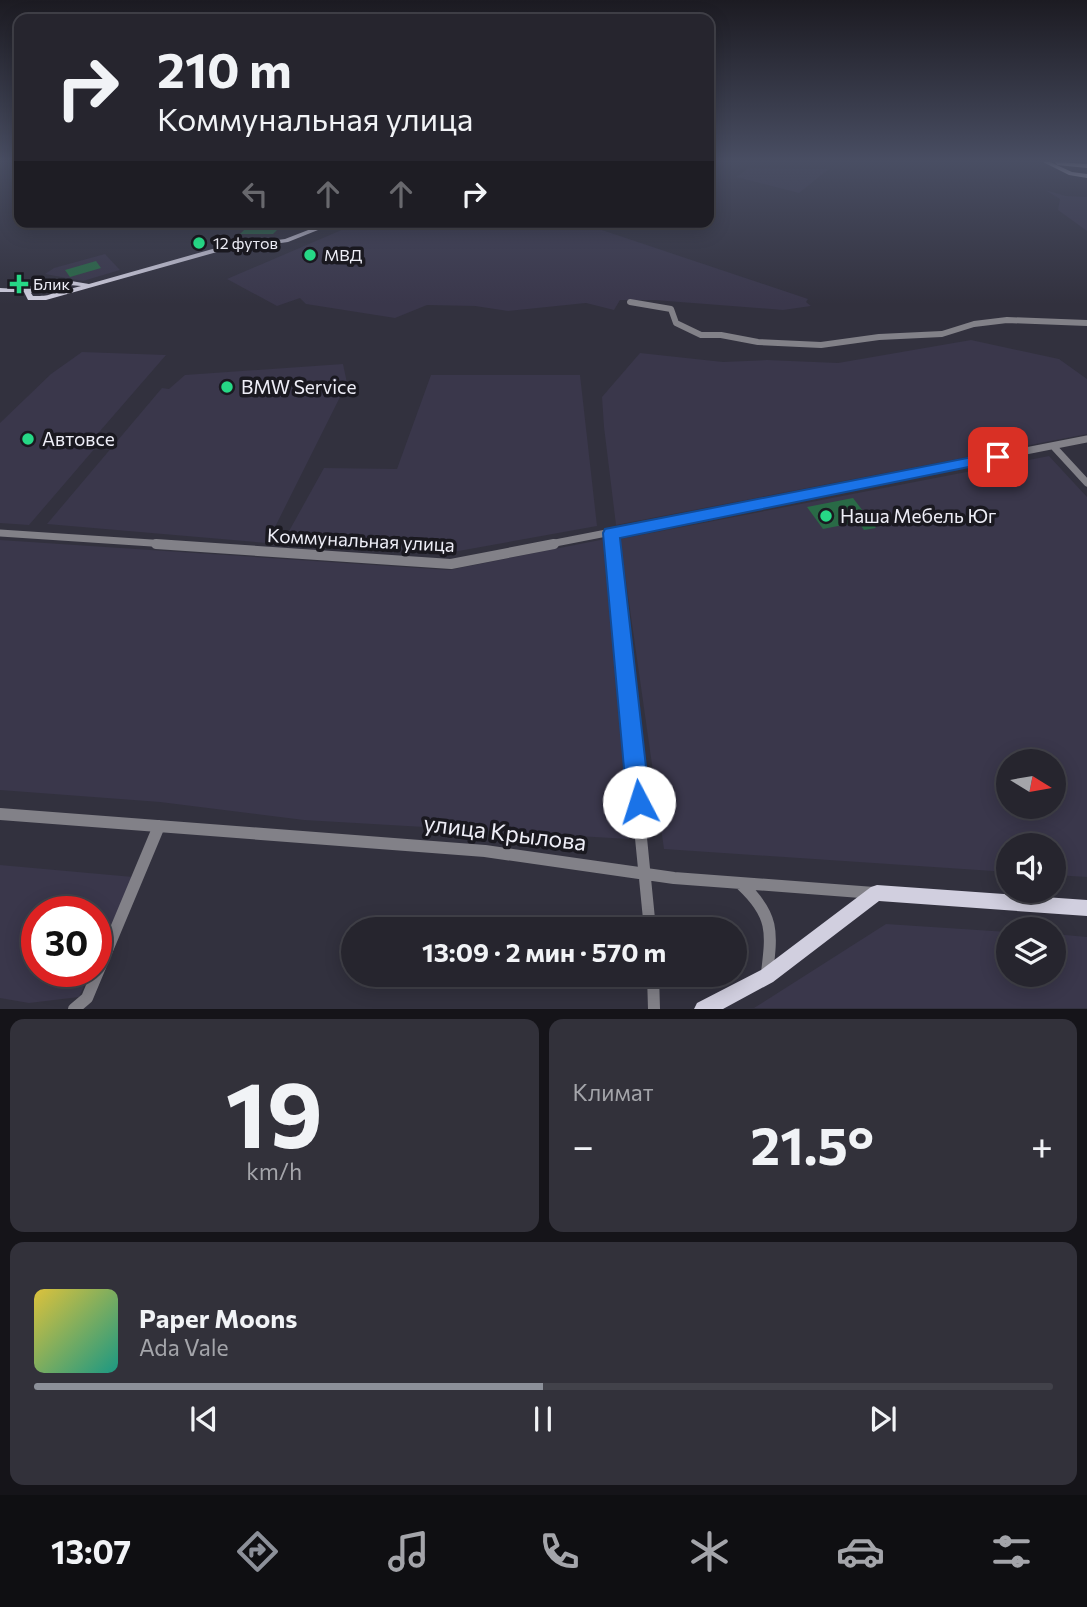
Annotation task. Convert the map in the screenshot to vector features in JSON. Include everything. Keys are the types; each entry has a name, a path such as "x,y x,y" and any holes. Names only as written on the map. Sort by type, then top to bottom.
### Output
{"main road":[{"path":"26,291 27,296 35,299 51,297 216,250 286,241 320,228"},
{"path":"0,290 26,291 61,281 92,284"},
{"path":"51,297 65,289 61,281"},
{"path":"703,1009 767,976 877,893"},
{"name":"улица Крылова","path":"877,893 1087,908"}],"street":[{"path":"631,302 671,309 676,323 688,331 701,334 758,342 821,345 878,337 942,334 974,324 1007,320 1087,323"},
{"name":"Коммунальная улица","path":"0,533 451,564 1087,439"},
{"path":"1052,446 1087,484"},
{"path":"611,533 649,917"},
{"name":"улица Крылова","path":"0,814 485,851 742,885 877,893"},
{"path":"74,1009 87,998 159,826"},
{"path":"742,885 761,901 770,918 767,976"},
{"path":"653,987 654,1009"}],"shaded area":[{"path":"1087,209 1087,231 1058,210"},
{"path":"346,228 596,228 808,299 806,302 811,306 783,310 620,300 614,310 586,303 508,311 475,306 427,305 395,318 306,304 300,298 277,306 227,279"},
{"path":"105,254 120,270 83,281 45,274 54,268"},
{"path":"971,340 1059,359 1087,379 1087,434 616,525 602,397 640,353 723,362 767,360 838,363"},
{"path":"82,352 166,355 94,438 102,440 29,525 0,523 0,423 51,374"},
{"path":"343,364 347,383 267,543 47,524 162,388 169,389 185,375"},
{"path":"431,375 580,375 597,526 453,552 283,542 324,468 397,469"},
{"path":"1049,456 1087,497 1087,877 1066,876 1066,833 996,833 996,871 664,849 620,539"},
{"path":"605,539 629,839 304,820 160,802 0,790 0,540 449,570"},
{"path":"0,865 133,877 112,924 112,896 21,896 21,987 84,987 79,997 29,1003 0,998"},
{"path":"886,924 996,931 996,987 1066,987 1066,935 1087,937 1087,1008 754,1008"}],"building":[{"path":"246,228 279,228 273,234 240,234"},
{"path":"96,261 101,268 70,277 65,270"},
{"name":"Наша Мебель Юг","path":"853,498 876,528 864,530 858,522 823,529 807,507"}],"place":[{"name":"12 футов","path":"199,243"},
{"name":"МВД","path":"310,255"},
{"name":"Блик","path":"19,284"},
{"name":"BMW Service","path":"227,387"},
{"name":"Автовсе","path":"28,439"},
{"name":"Наша Мебель Юг","path":"826,516"}],"route":[{"path":"639,802 611,533 998,457"}]}
